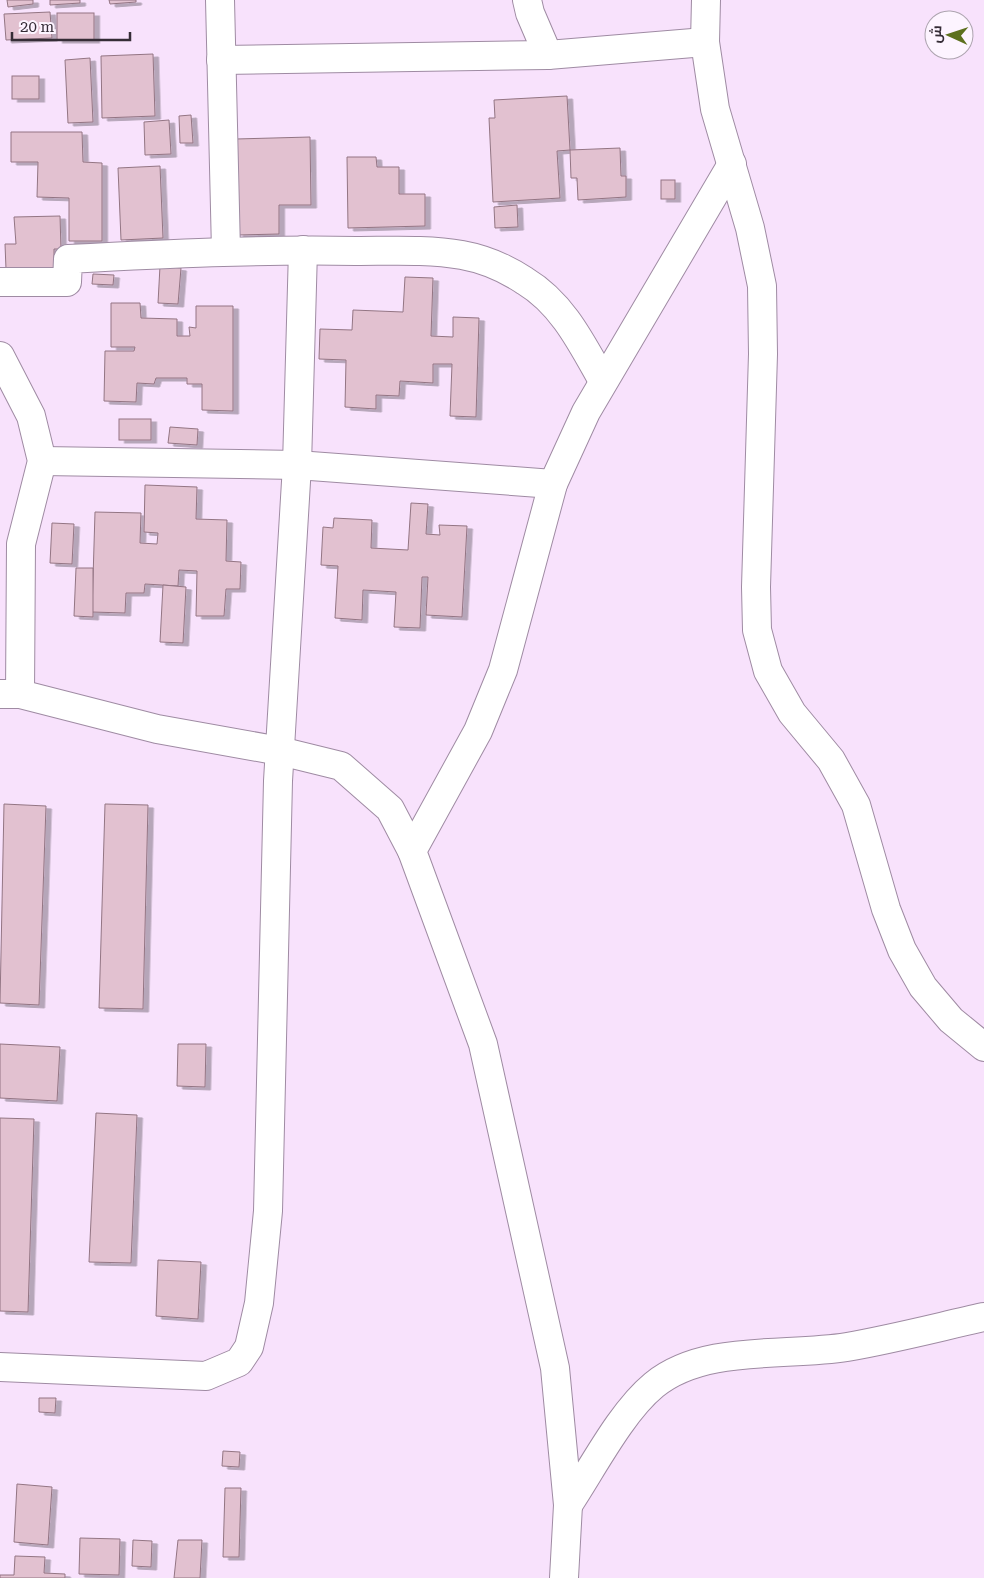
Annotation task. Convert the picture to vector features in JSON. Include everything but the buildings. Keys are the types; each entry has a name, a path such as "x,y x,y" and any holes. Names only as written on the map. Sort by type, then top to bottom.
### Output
{"street":[{"path":"220,0 226,251"},
{"path":"527,0 530,13 548,54"},
{"path":"706,0 705,42 715,110 750,228 762,286 763,354 756,587 757,630 768,672 792,713 831,760 856,805 886,909 906,957 923,987 951,1020 984,1048"},
{"path":"222,60 548,54 705,42"},
{"path":"412,851 478,731 503,670 553,484 586,412 732,164"},
{"path":"0,282 67,282 68,259 226,251 303,250 430,252 463,255 496,265 526,281 552,303 574,329 603,381"},
{"path":"0,1367 190,1377 206,1376 239,1362 249,1346 259,1303 268,1211 273,920 280,751 297,465 303,250"},
{"path":"0,356 31,416 42,461 21,544 10,694 157,729 280,751 341,766 390,809 412,851 484,1044 555,1368 568,1505 564,1578"},
{"path":"42,461 297,465 553,484"},
{"path":"568,1505 636,1404 654,1386 674,1372 697,1362 746,1355 794,1353 847,1347 984,1317"}]}
